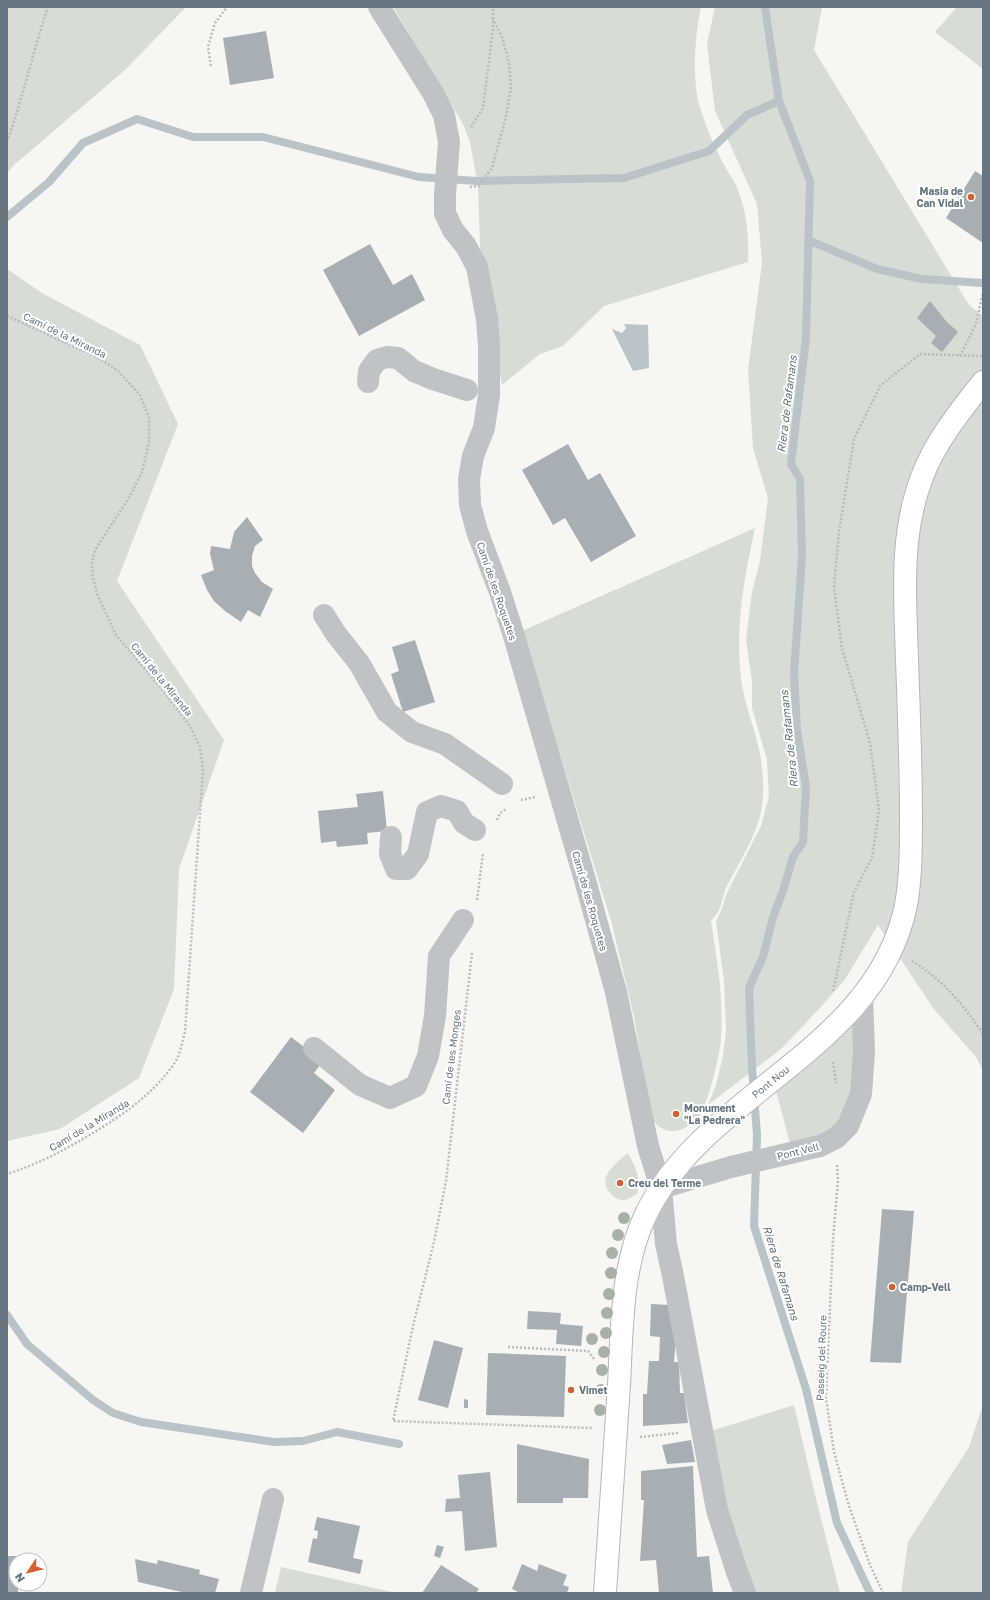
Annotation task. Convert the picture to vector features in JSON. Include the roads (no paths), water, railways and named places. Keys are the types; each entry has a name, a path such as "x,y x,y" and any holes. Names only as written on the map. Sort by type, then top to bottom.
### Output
{"main road":[{"name":"Pont Nou","path":"605,1592 623,1314 629,1266 636,1239 647,1213 661,1188 683,1159 707,1135 840,1023 876,976 891,949 906,907 911,841 905,608 908,530 922,477 932,455 943,436 983,382"}],"street":[{"name":"Camí de les Roquetes","path":"379,7 434,93 444,115 449,151 445,192 445,213 454,230 466,246 477,267 487,319 489,345 490,395 484,428 474,456 469,479 470,505 477,531 500,592 514,636 616,992 648,1146 661,1188 666,1244 717,1510 745,1593"},
{"path":"368,382 369,371 377,360 388,357 398,358 414,371 433,379 467,390"},
{"path":"324,614 336,634 360,663 387,712 412,732 445,744 502,784"},
{"path":"391,837 390,854 396,869 407,869 418,854 427,812 441,806 457,811 464,823 484,827"},
{"path":"314,1048 360,1085 390,1098 416,1086 428,1056 435,1016 439,956 470,912"},
{"name":"Pont Vell","path":"661,1188 731,1167 820,1146 836,1138 848,1126 861,1094 864,1051 862,995"},
{"path":"251,1593 273,1499"}],"waterway":[{"name":"Riera de Rafamans","path":"765,7 779,101 810,181 806,338 791,464 800,479 802,557 794,673 797,730 806,787 803,842 793,857 783,891 773,917 763,957 749,988 752,1067 757,1135 754,1226 806,1389 837,1523 870,1593"},
{"path":"7,217 49,182 83,143 137,119 193,137 263,137 419,177 477,181 624,178 709,151 747,115 779,101"},
{"path":"808,240 877,269 922,279 983,283"},
{"path":"7,1315 27,1344 93,1400 113,1413 141,1422 274,1442 303,1441 337,1432 399,1444"}],"place":[{"name":"Masia de Can Vidal","path":"971,197"},
{"name":"Monument \"La Pedrera\"","path":"676,1114"},
{"name":"Creu del Terme","path":"620,1183"},
{"name":"Camp-Vell","path":"892,1287"},
{"name":"Vimet","path":"571,1390"}]}
